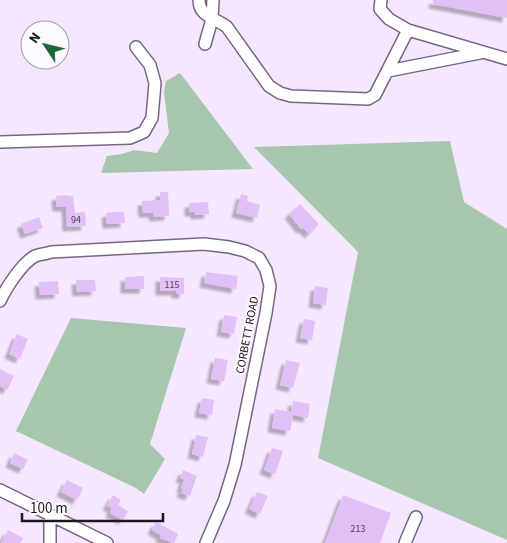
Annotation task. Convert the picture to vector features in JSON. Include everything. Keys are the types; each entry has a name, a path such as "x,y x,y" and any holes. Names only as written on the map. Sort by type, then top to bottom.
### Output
{"street":[{"path":"199,0 202,12 220,21 227,27 269,86 280,93 291,96 368,99 375,95 408,30"},
{"path":"205,44 212,18 213,0"},
{"path":"381,0 380,8 389,19 408,30 507,59"},
{"path":"0,142 130,138 144,132 152,118 155,83 150,65 136,47"},
{"path":"388,71 482,52"},
{"name":"CORBETT ROAD","path":"1,296 20,269 35,256 51,252 204,244 245,251 259,258 266,270 270,286 266,313 235,465 224,502 206,543"},
{"path":"0,490 107,543"},
{"path":"50,515 50,543"},
{"path":"405,543 416,517"}],"green space":[{"path":"180,73 253,169 101,173 107,156 134,150 157,153 169,133 164,92 166,81"},
{"path":"450,141 464,202 507,229 507,540 318,458 358,252 254,147"},
{"path":"71,318 186,328 150,444 165,459 144,494 136,488 16,431"}],"building":[{"path":"433,0 507,0 507,18 433,4"},
{"path":"160,192 168,192 169,216 154,217 153,213 143,213 142,201 160,200"},
{"path":"241,194 248,196 247,201 260,205 257,218 236,213"},
{"path":"56,196 73,196 75,213 85,212 86,226 67,227 66,207 57,207"},
{"path":"208,202 209,214 195,215 195,212 189,212 189,203"},
{"path":"300,204 319,224 309,234 303,228 301,229 289,214"},
{"path":"124,212 125,223 107,224 106,213"},
{"path":"39,217 43,228 25,234 21,224"},
{"path":"206,272 238,276 236,289 204,283"},
{"path":"144,276 144,289 125,289 125,277"},
{"path":"160,277 184,278 184,294 176,294 176,291 160,291"},
{"path":"76,280 95,280 96,291 77,292"},
{"path":"58,281 59,294 40,295 39,282"},
{"path":"315,286 328,288 326,305 313,303"},
{"path":"224,315 237,317 234,334 221,332"},
{"path":"304,319 315,321 312,340 300,338"},
{"path":"17,334 28,339 20,359 9,354"},
{"path":"215,358 228,360 224,381 211,379"},
{"path":"286,360 300,363 293,388 280,385"},
{"path":"0,369 14,376 7,390 0,386"},
{"path":"202,398 214,400 212,415 199,413"},
{"path":"293,401 310,404 308,418 293,415 290,431 272,428 275,409 291,412"},
{"path":"196,435 208,437 203,457 192,454"},
{"path":"272,448 283,451 275,474 264,470"},
{"path":"14,453 28,460 23,469 10,463"},
{"path":"183,470 197,476 190,496 181,493 184,479 180,478"},
{"path":"67,480 83,488 77,500 61,492"},
{"path":"257,492 268,496 260,514 249,509"},
{"path":"113,495 121,500 118,505 128,511 123,520 110,513 112,508 107,506"},
{"path":"343,495 391,513 380,543 325,543"},
{"path":"156,522 178,534 174,543 160,538 161,535 152,530"},
{"path":"8,530 23,538 20,543 1,543"}]}
